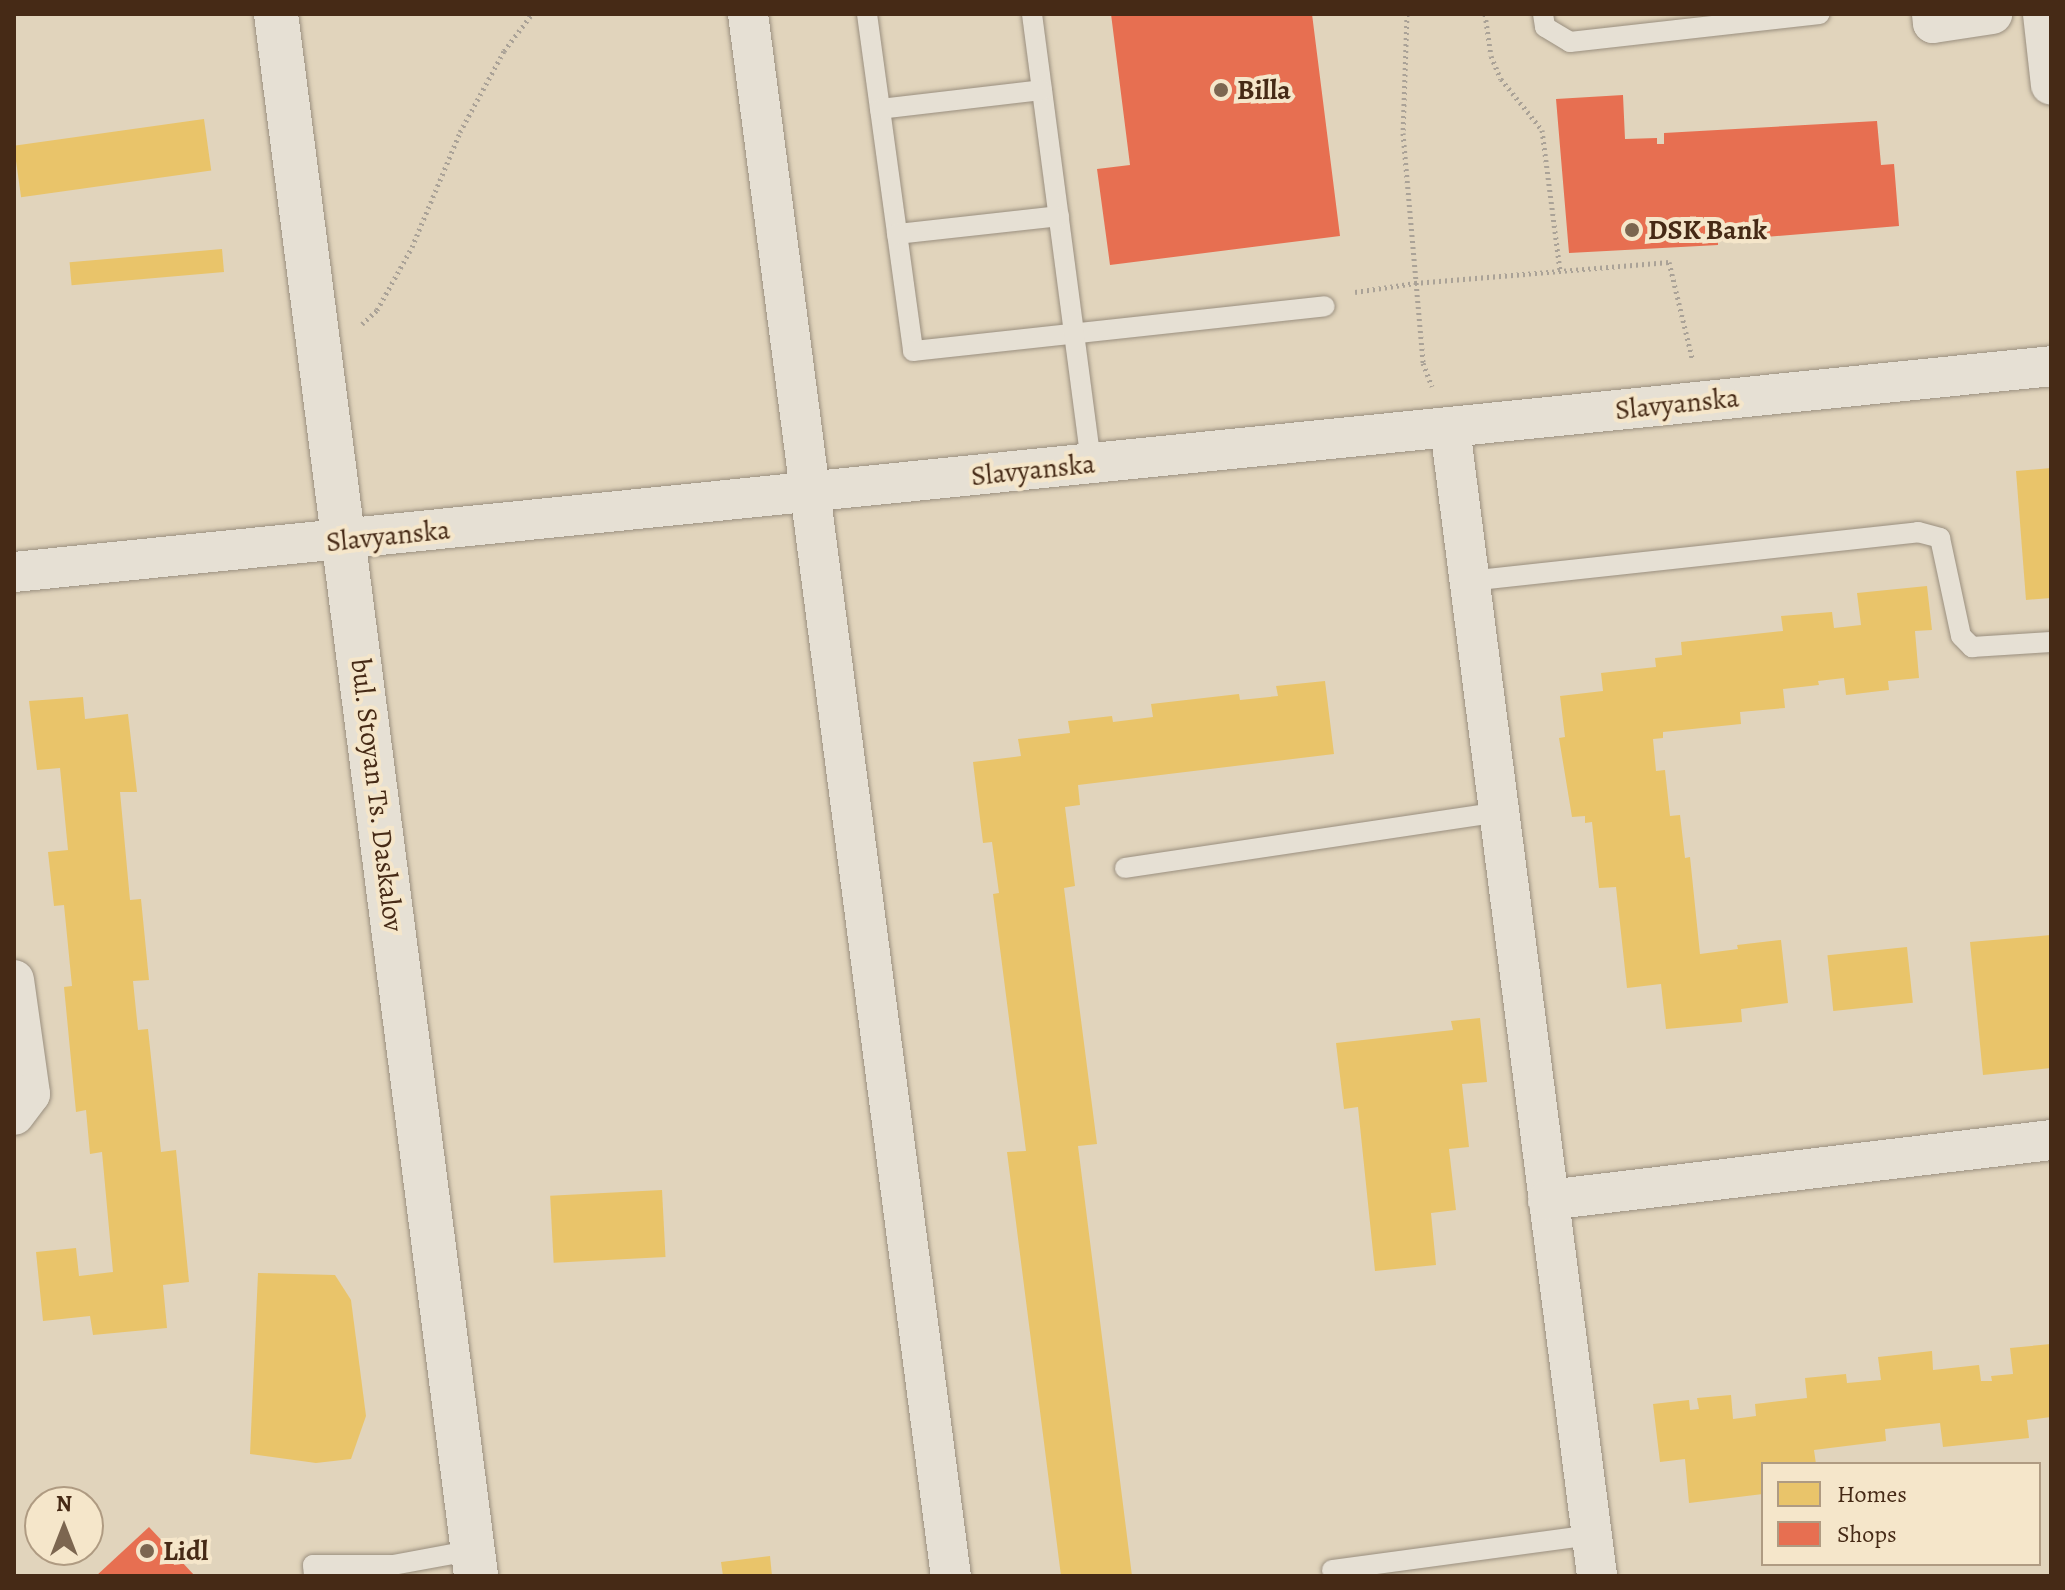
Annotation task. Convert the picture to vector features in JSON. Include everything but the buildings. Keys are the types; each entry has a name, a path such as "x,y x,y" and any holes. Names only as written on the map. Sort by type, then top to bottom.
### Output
{"street":[{"name":"bul. Stoyan Ts. Daskalov","path":"276,14 475,1563"},
{"path":"748,14 951,1576"},
{"path":"1938,17 1992,14"},
{"path":"2043,14 2051,85"},
{"name":"Slavyanska","path":"14,572 2051,366"},
{"path":"1450,428 1597,1576"},
{"path":"14,980 30,1094 14,1115"},
{"path":"1548,1200 2051,1140"}],"lane":[{"path":"867,14 913,351 1325,306"},
{"path":"1032,14 1091,464"},
{"path":"1543,14 1545,27 1570,42 1819,14"},
{"path":"880,109 1042,90"},
{"path":"897,234 1059,216"},
{"path":"1469,581 1918,532 1940,538 1961,636 1972,647 2051,642"},
{"path":"1125,868 1498,812"},
{"path":"1332,1570 1592,1535"},
{"path":"314,1576 313,1565 475,1563"}],"path":[{"path":"320,362 377,310 412,247 460,132 504,51 532,14"},
{"path":"1407,14 1403,133 1423,363 1450,428"},
{"path":"1485,14 1491,56 1501,79 1542,130 1560,271"},
{"path":"1325,306 1331,296 1415,283 1669,262 1703,402"}],"place":[{"name":"Billa","path":"1221,90"},
{"name":"DSK Bank","path":"1632,230"},
{"name":"Lidl","path":"147,1551"}]}
